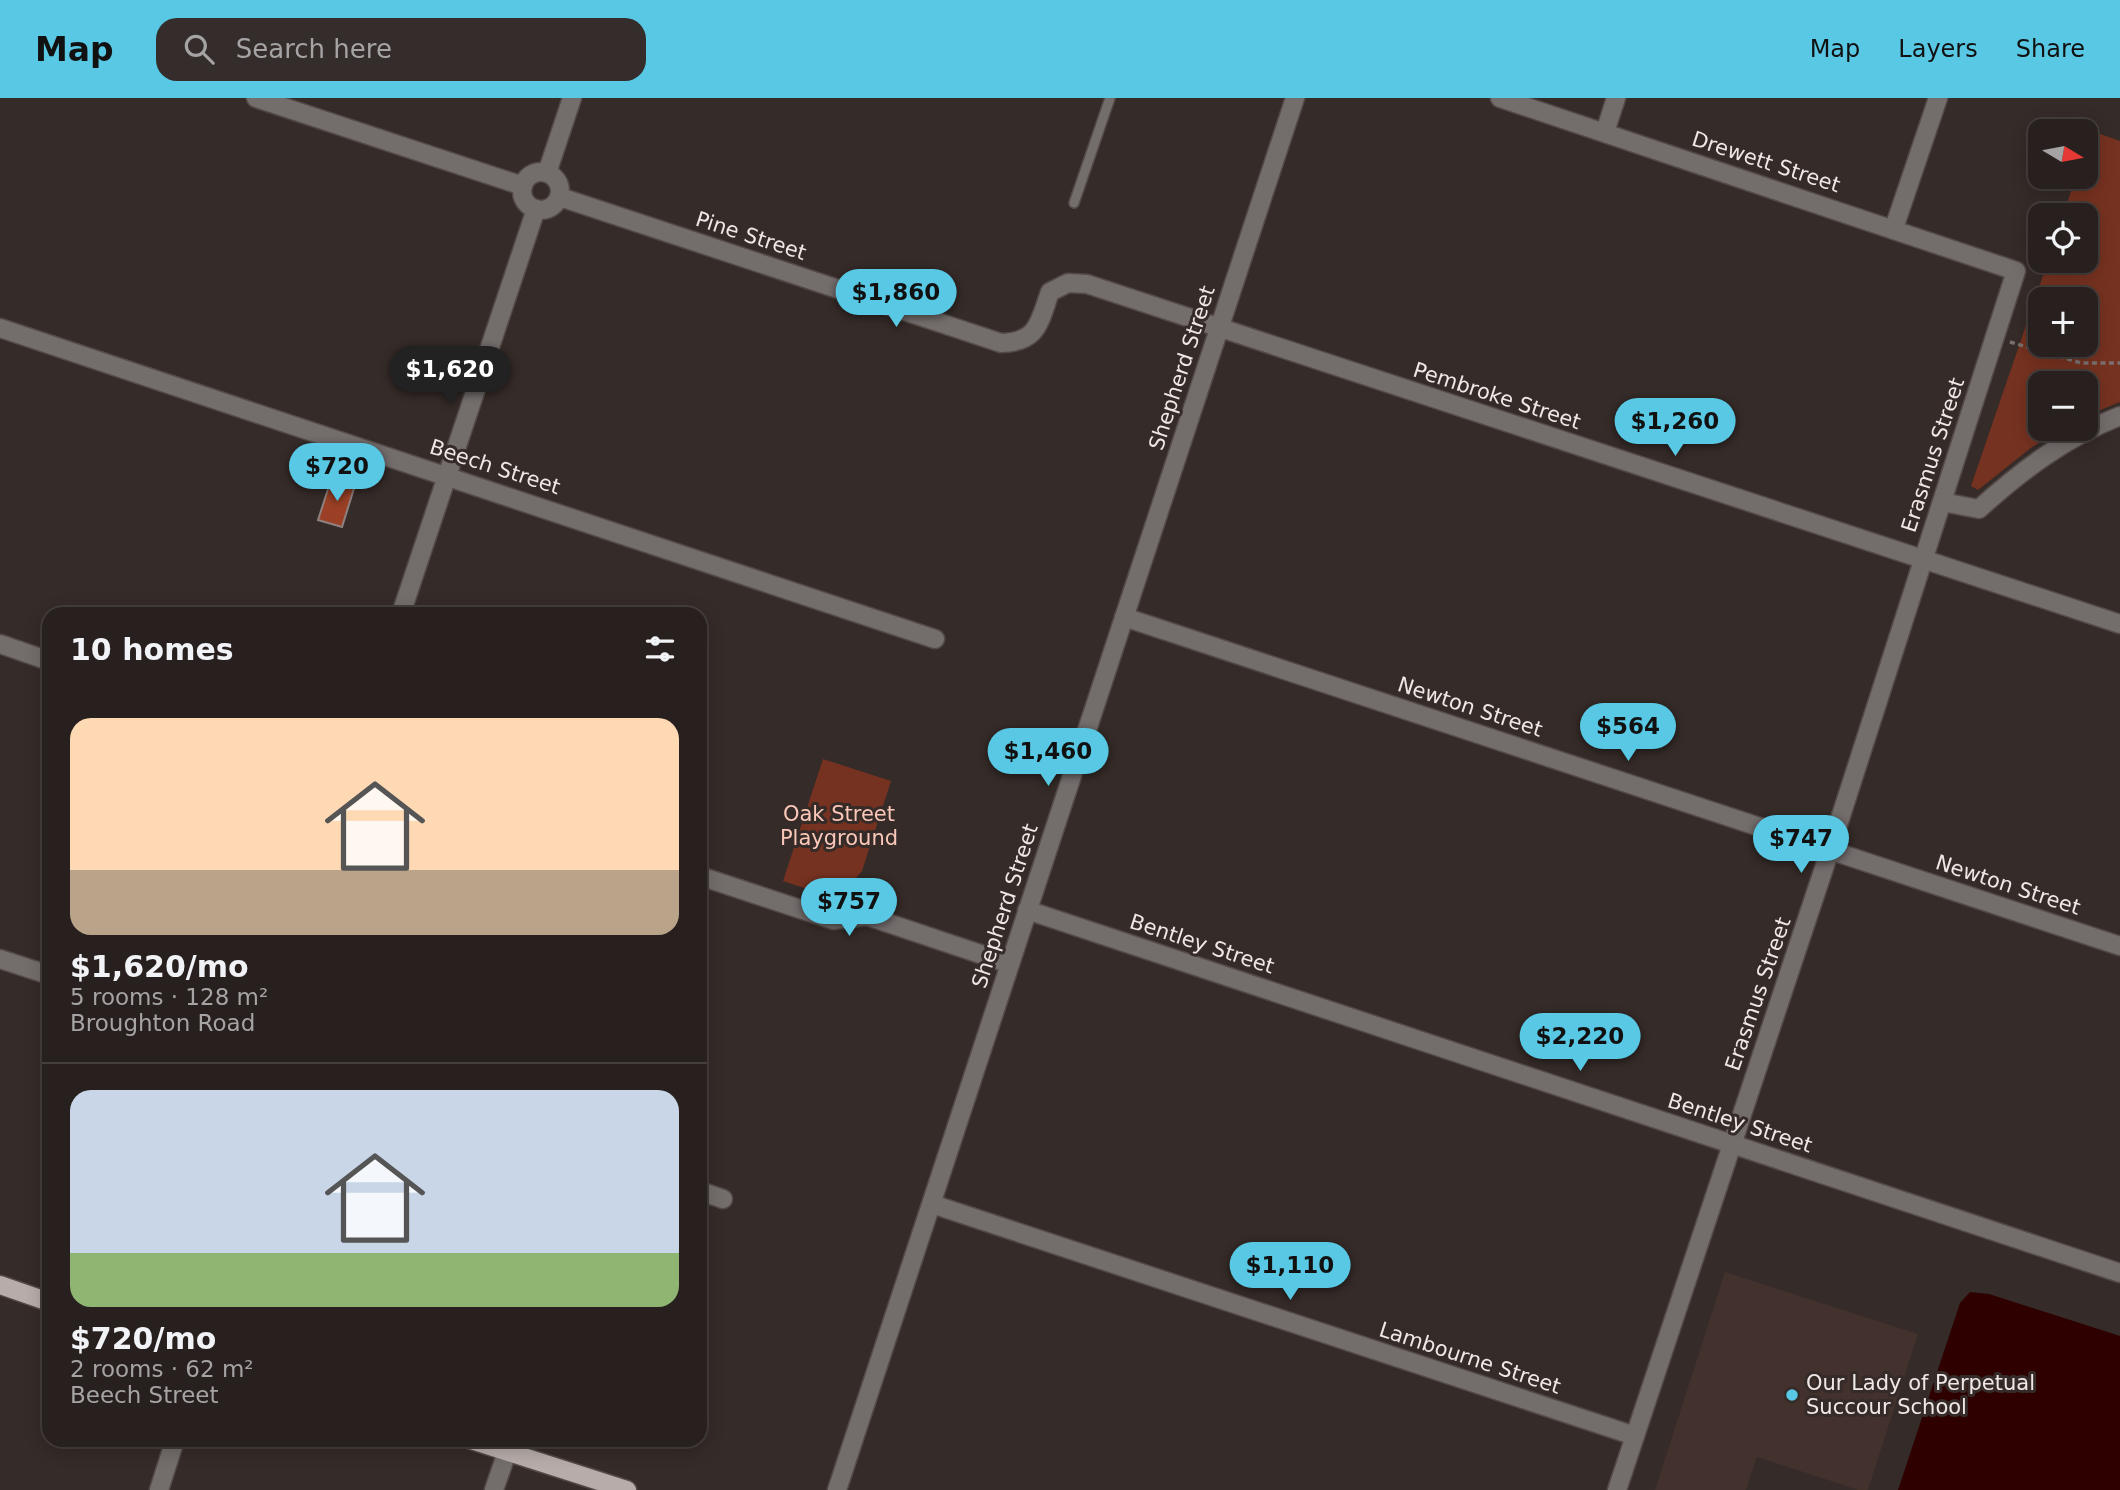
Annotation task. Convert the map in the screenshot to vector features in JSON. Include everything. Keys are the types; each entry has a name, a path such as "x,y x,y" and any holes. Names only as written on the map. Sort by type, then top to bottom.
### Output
{"main road":[{"path":"0,1285 42,1300"},
{"path":"492,1447 627,1490"}],"street":[{"path":"256,98 523,186"},
{"path":"547,173 572,98"},
{"name":"Shepherd Street","path":"837,1490 1296,98"},
{"name":"Drewett Street","path":"1500,98 2016,271"},
{"path":"1605,132 1616,98"},
{"path":"1894,228 1938,98"},
{"path":"547,173 557,180 560,197 548,209 536,209 523,197 523,186 530,176 547,173"},
{"name":"Pine Street","path":"560,197 1001,343 1020,343 1036,330 1050,292 1068,283 1087,284 1219,329"},
{"path":"403,607 536,209"},
{"name":"Erasmus Street","path":"1617,1490 1830,850 2016,271"},
{"name":"Beech Street","path":"0,328 935,639"},
{"name":"Pembroke Street","path":"1219,329 2120,624"},
{"path":"1942,502 1979,509 2022,470 2090,428 2120,416"},
{"name":"Newton Street","path":"1124,617 2120,946"},
{"path":"0,645 42,659"},
{"path":"707,878 833,920 867,916 1010,964"},
{"name":"Bentley Street","path":"1027,910 2120,1273"},
{"path":"0,959 42,973"},
{"path":"707,1193 723,1199"},
{"name":"Lambourne Street","path":"932,1204 1635,1436"},
{"path":"159,1490 173,1447"},
{"path":"494,1490 507,1452"}],"lane":[{"path":"1074,203 1111,98"}],"path":[{"path":"1995,337 2081,363 2120,363"}],"shaded area":[{"name":"Our Lady of Perpetual Succour School","path":"1725,1272 1918,1334 1868,1490 1858,1490 1757,1457 1746,1490 1655,1490"},
{"path":"1970,1292 1989,1294 2120,1336 2120,1490 1898,1490 1960,1303"}],"green space":[{"path":"2098,133 2120,141 2120,402 2098,411 2098,371 2028,371 2028,441 2042,441 1978,490 1971,486 2028,319 2028,357 2098,357 2098,287 2039,287 2044,273 2098,273 2098,203 2067,203 2072,189 2098,189"},
{"name":"Oak Street Playground","path":"823,759 891,781 862,871 838,899 783,881"}],"building":[{"path":"331,480 346,486 348,480 356,482 342,527 318,520"}],"place":[{"name":"Our Lady of Perpetual Succour School","path":"1792,1395"}]}
